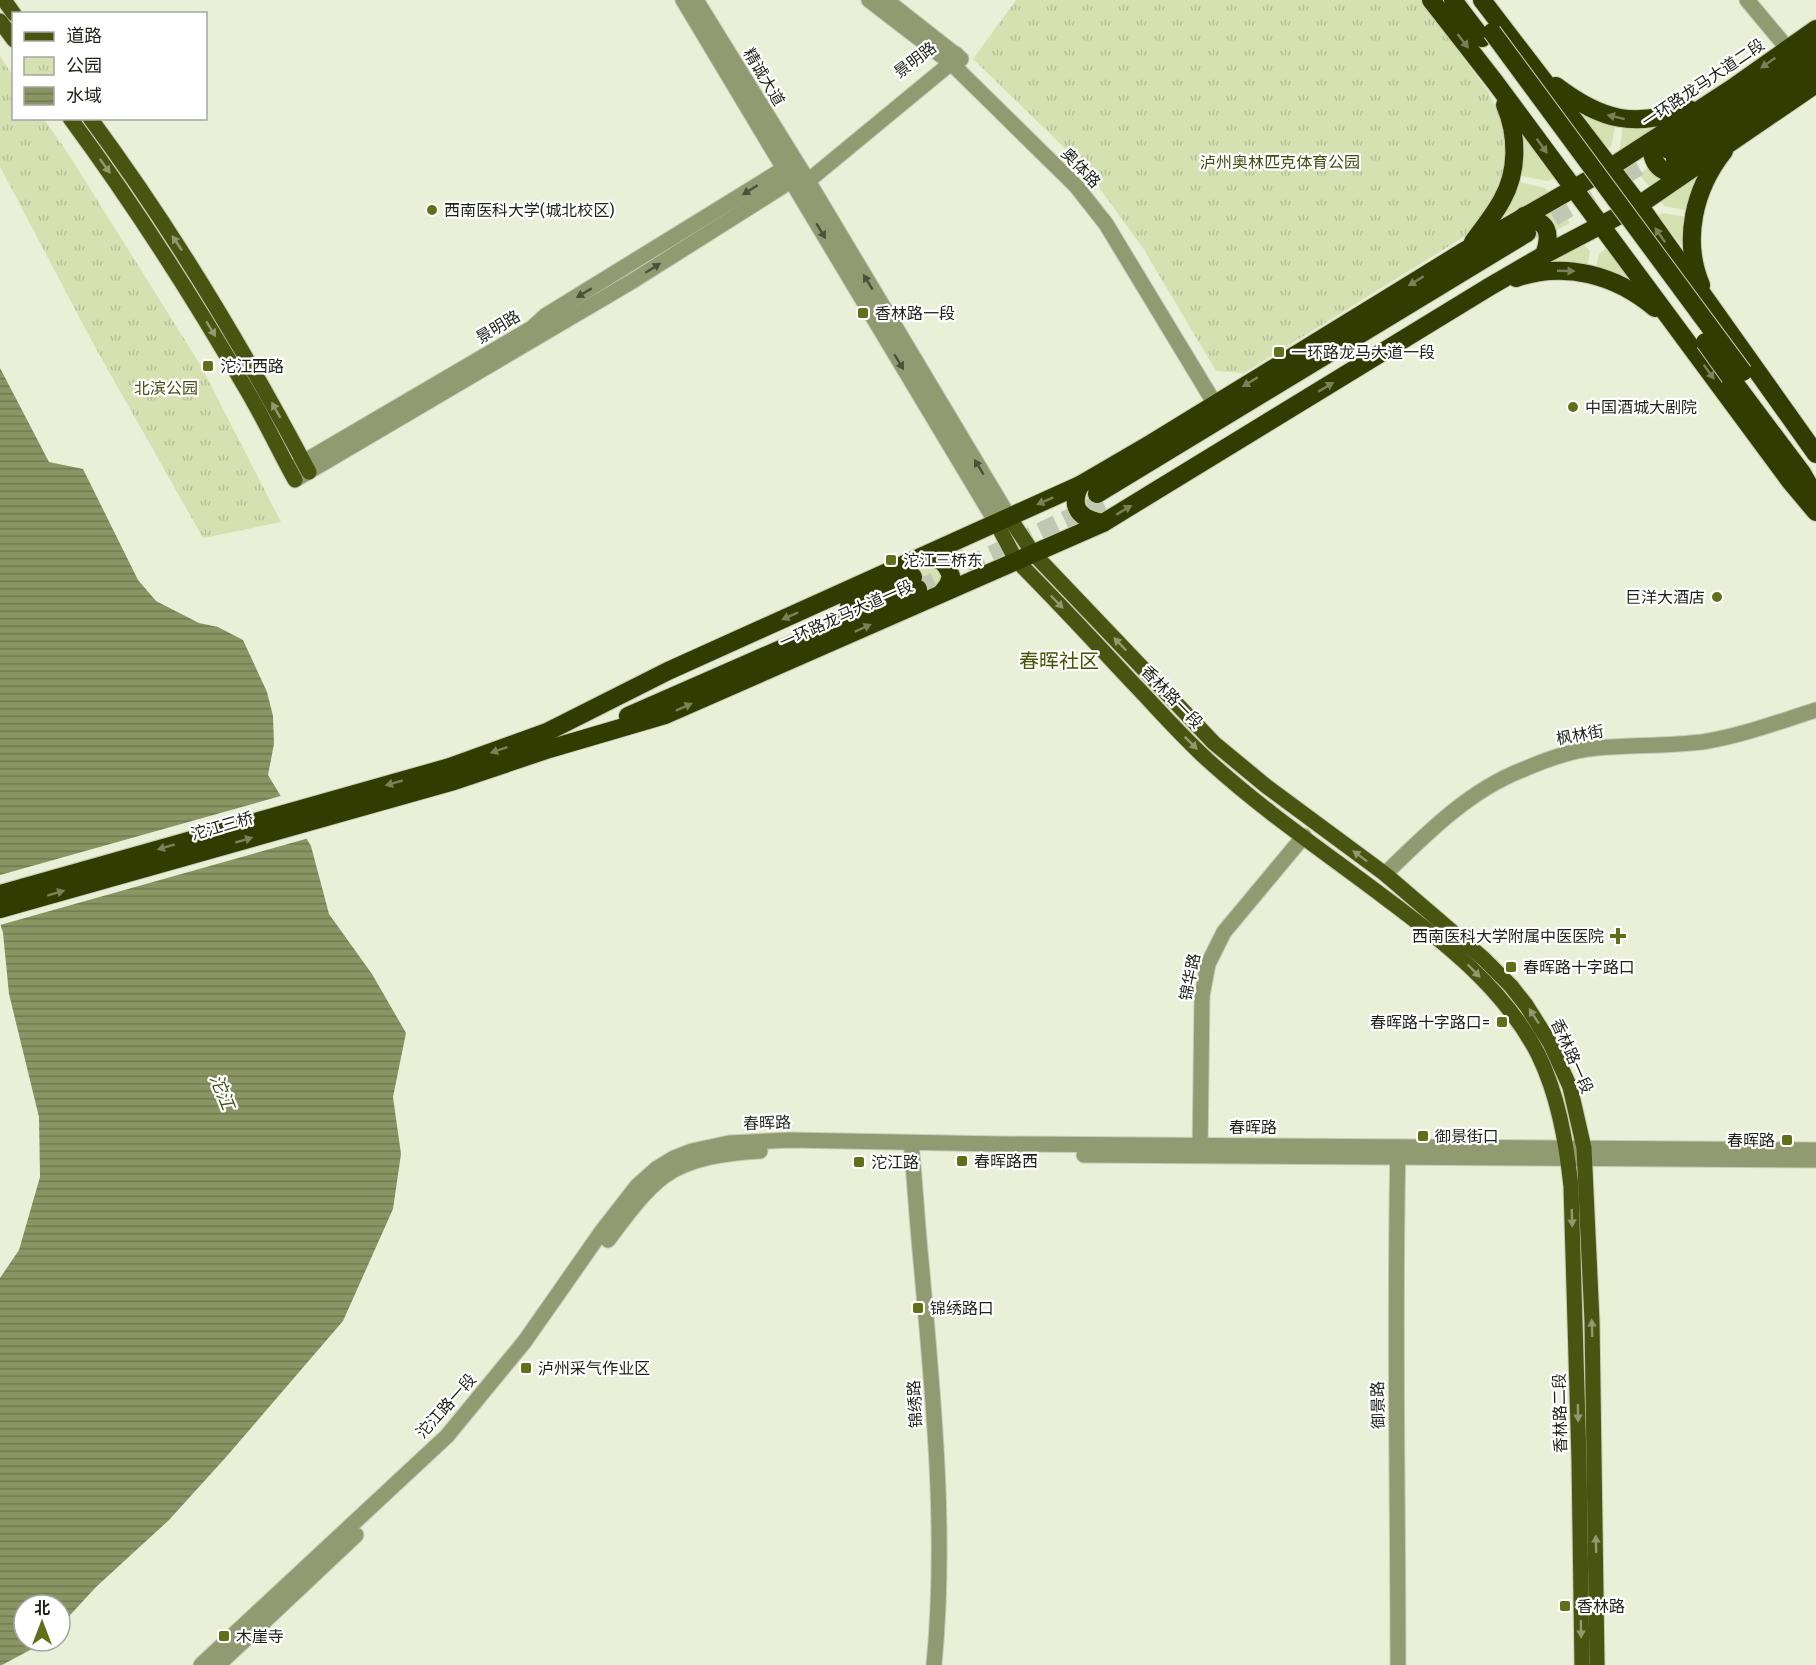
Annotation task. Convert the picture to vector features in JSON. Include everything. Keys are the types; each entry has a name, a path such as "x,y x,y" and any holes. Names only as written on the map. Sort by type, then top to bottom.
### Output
{"highway":[{"path":"1431,0 1495,82 1790,481 1816,512"},
{"path":"1452,0 1487,35"},
{"path":"1467,0 1487,35 1737,375 1816,497"},
{"path":"1482,0 1639,205 1816,454"},
{"name":"一环路龙马大道二段","path":"1639,205 1673,154 1731,89 1816,29"},
{"path":"1673,154 1816,48"},
{"path":"1524,55 1549,81 1575,100 1620,119 1651,120 1667,116 1689,110 1731,89"},
{"path":"1673,154 1816,64"},
{"path":"1466,250 1503,200 1512,177 1514,136 1510,118 1495,82"},
{"name":"一环路龙马大道二段","path":"1611,167 1731,142 1816,84"},
{"path":"1712,309 1696,272 1693,231 1695,205 1715,162 1731,142"},
{"name":"一环路龙马大道一段","path":"452,774 548,741 665,715 1103,523 1489,287 1574,190 1611,167"},
{"name":"一环路龙马大道一段","path":"548,741 668,670 922,558 1080,485 1466,250 1600,225 1639,205"},
{"path":"1100,498 1532,236"},
{"path":"1489,287 1533,272 1581,271 1598,276 1633,293 1675,324"},
{"path":"1737,375 1816,469"},
{"path":"1080,485 1075,495 1075,505 1090,520 1103,523"},
{"path":"922,558 943,560 948,567 951,576 942,593"},
{"path":"548,741 635,713 915,583"},
{"name":"沱江三桥","path":"0,894 452,774"},
{"name":"沱江三桥","path":"0,909 452,774"}],"main road":[{"path":"0,21 12,37"},
{"path":"71,120 170,262 247,390 293,475"},
{"path":"91,120 185,254 261,383 307,467"},
{"name":"香林路一段","path":"1003,520 1025,557 1210,762 1246,793 1424,927 1460,957 1490,988 1514,1018 1537,1054 1555,1096 1568,1154"},
{"name":"香林路一段","path":"1025,557 1214,742 1266,786 1385,874 1484,958 1526,1005 1550,1043 1570,1087 1585,1154"},
{"name":"香林路二段","path":"1568,1154 1575,1301 1582,1665"},
{"name":"香林路二段","path":"1585,1154 1594,1390 1597,1665"}],"street":[{"name":"精诚大道","path":"683,0 796,176"},
{"name":"精诚大道","path":"696,0 796,176"},
{"name":"奥体路","path":"869,0 950,58"},
{"name":"奥体路","path":"886,0 1085,181 1099,197 1139,256 1220,401"},
{"path":"1747,0 1788,49"},
{"name":"景明路","path":"293,475 532,328 545,316 796,176 950,58"},
{"name":"香林路一段","path":"796,176 1003,520"},
{"name":"枫林街","path":"1385,874 1435,825 1481,792 1520,770 1557,757 1594,748 1667,746 1746,733 1816,710"},
{"name":"锦华路","path":"1203,1151 1202,996 1208,964 1224,932 1306,838"},
{"name":"春晖路","path":"694,1156 711,1146 759,1141 912,1148 1203,1151 1585,1154 1816,1150"},
{"name":"锦绣路","path":"912,1148 930,1349 938,1490 938,1628 934,1665"},
{"name":"御景路","path":"1398,1151 1395,1353 1398,1665"},
{"name":"春晖路","path":"1585,1154 1816,1160"},
{"name":"沱江路一段","path":"201,1665 447,1436 525,1341 602,1231 637,1186 656,1169 674,1158 694,1156"},
{"name":"沱江路一段","path":"218,1665 456,1442 533,1348 610,1237 646,1193 662,1177 694,1156"}],"green space":[{"name":"泸州奥林匹克体育公园","path":"1016,0 1420,0 1488,91 1509,135 1507,178 1491,205 1467,235 1244,373 1216,371 1143,248 1084,167 973,59"},
{"name":"北滨公园","path":"0,56 12,74 12,120 45,120 69,155 201,366 281,522 203,538 95,347 0,167"},
{"path":"1578,112 1616,123 1611,147 1606,149"},
{"path":"1623,124 1661,125 1622,151 1620,148"},
{"path":"1522,136 1555,178 1547,181 1517,175"},
{"path":"1649,167 1663,178 1650,188 1639,174"},
{"path":"1700,173 1689,211 1664,206 1660,200"},
{"path":"1515,181 1545,188 1550,194 1502,217"},
{"path":"1558,206 1570,223 1555,231 1539,216"},
{"path":"1662,213 1688,217 1685,250 1658,216"},
{"path":"1584,245 1590,251 1587,268 1551,263 1553,260"},
{"path":"1607,248 1629,278 1629,282 1595,270 1599,254"},
{"path":"1092,487 1106,509 1098,513 1085,508 1083,494"},
{"path":"962,548 968,562 956,568 948,556"},
{"path":"927,565 934,565 943,576 940,584 921,595 914,571"}],"water":[{"name":"沱江","path":"0,368 49,462 83,469 138,580 156,601 199,623 218,627 243,640 267,692 273,716 274,744 268,775 311,846 329,914 372,974 406,1033 393,1097 401,1154 393,1209 343,1321 169,1520 96,1587 72,1613 72,1593 12,1593 12,1653 24,1653 2,1665 0,1665 0,1278 19,1250 40,1177 39,1117 9,994 0,923"}],"pier":[{"path":"284,795 309,838 0,925 0,875"}],"tunnel":[{"path":"1530,231 1666,151"},
{"path":"918,589 1103,502"}],"place":[{"name":"西南医科大学(城北校区)","path":"432,210"},
{"name":"香林路一段","path":"863,313"},
{"name":"一环路龙马大道一段","path":"1279,352"},
{"name":"沱江西路","path":"208,366"},
{"name":"中国酒城大剧院","path":"1573,407"},
{"name":"沱江三桥东","path":"891,560"},
{"name":"巨洋大酒店","path":"1717,597"},
{"name":"西南医科大学附属中医医院","path":"1618,936"},
{"name":"春晖路十字路口","path":"1511,967"},
{"name":"春晖路十字路口=","path":"1502,1022"},
{"name":"御景街口","path":"1423,1136"},
{"name":"春晖路","path":"1787,1140"},
{"name":"春晖路西","path":"962,1161"},
{"name":"沱江路","path":"859,1162"},
{"name":"锦绣路口","path":"918,1308"},
{"name":"泸州采气作业区","path":"526,1368"},
{"name":"香林路","path":"1565,1606"},
{"name":"木崖寺","path":"224,1636"}],"district":[{"name":"春晖社区","path":"1059,661"}]}
